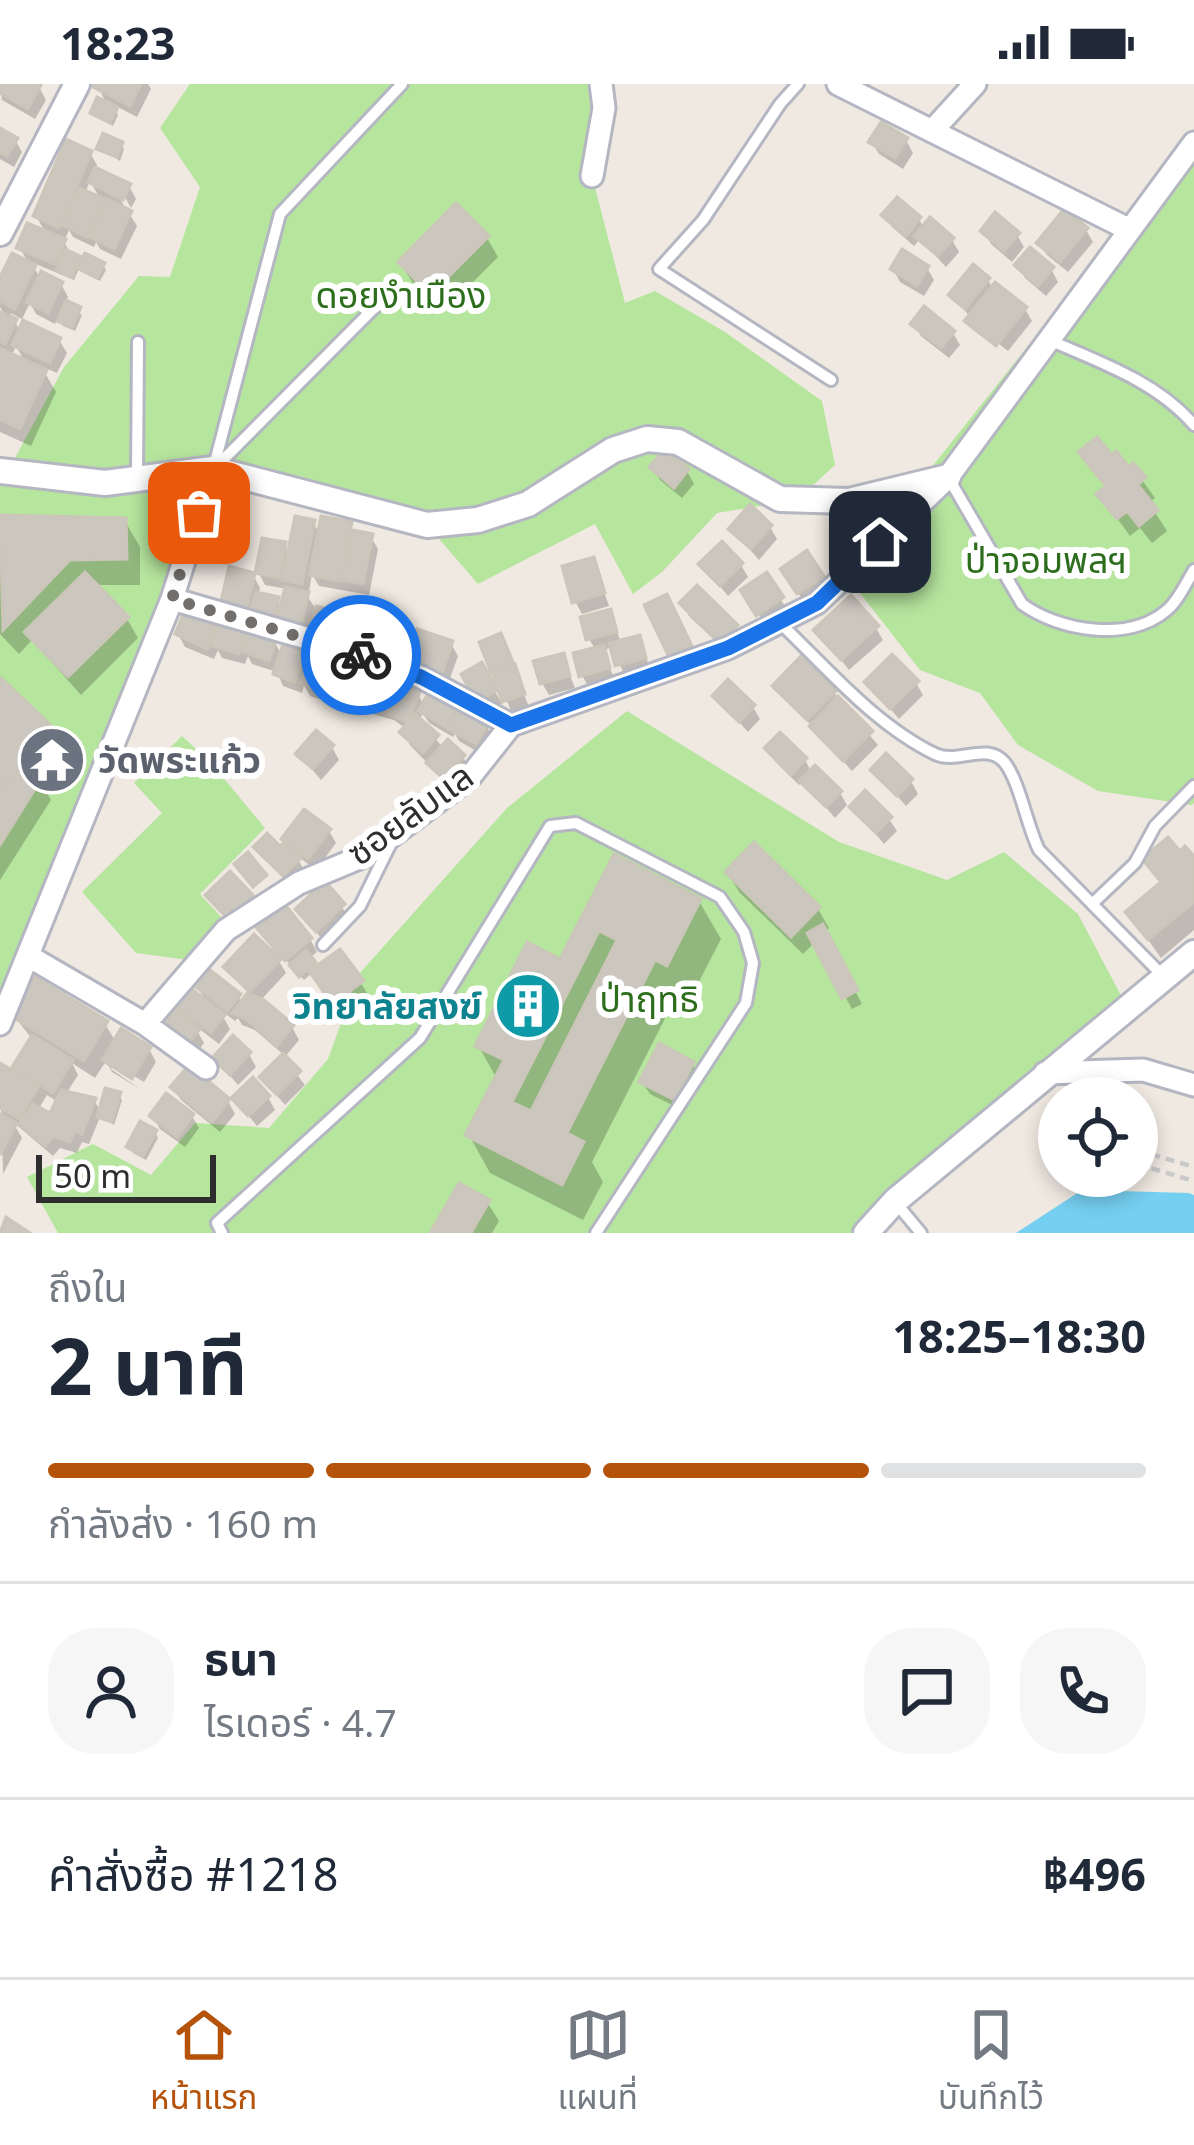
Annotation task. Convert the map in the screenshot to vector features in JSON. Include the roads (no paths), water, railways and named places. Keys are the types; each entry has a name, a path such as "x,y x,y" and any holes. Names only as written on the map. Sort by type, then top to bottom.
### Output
{"street":[{"path":"0,233 76,84"},
{"path":"592,176 604,108 601,84"},
{"path":"838,84 1130,230"},
{"path":"932,131 975,84"},
{"path":"172,599 421,677 511,725 728,648 817,603 948,476 1194,143"},
{"path":"0,470 105,483 213,469 427,525 478,520 528,504 613,450 647,439 678,442 780,499 849,501 948,476"},
{"path":"0,1024 172,599 213,469"},
{"name":"ซอยลับแล","path":"146,1024 226,930 299,883 366,855 394,835 469,778 511,725"},
{"path":"866,1233 895,1201 1194,953"},
{"path":"30,957 146,1024 206,1068"},
{"path":"1045,1073 1143,1070 1194,1084"}],"lane":[{"path":"213,469 280,214 402,84"},
{"path":"798,84 703,220 659,269 831,380"},
{"path":"213,469 378,304"},
{"path":"1049,340 1137,379 1194,425"},
{"path":"137,342 137,479"},
{"path":"948,476 1022,604 1038,616 1096,630 1144,624 1169,609 1194,570"},
{"path":"778,622 904,737 941,758 983,752 1000,758 1039,850 1164,977"},
{"path":"1092,904 1135,863 1155,826 1194,786"},
{"path":"216,1230 420,1037 550,826 576,823 720,897 744,932 753,963 746,1003 596,1233"},
{"path":"323,945 360,906 394,835"},
{"path":"895,1201 920,1232"}],"water":[{"path":"1194,1195 1194,1233 1016,1233 1071,1197"}],"place":[{"name":"วัดพระแก้ว","path":"52,760"},
{"name":"วิทยาลัยสงฆ์","path":"528,1006"}],"park label":[{"name":"ดอยงำเมือง","path":"401,295"},
{"name":"ป่าจอมพลฯ","path":"1046,560"},
{"name":"ป่าฤทธิ","path":"649,999"}]}
